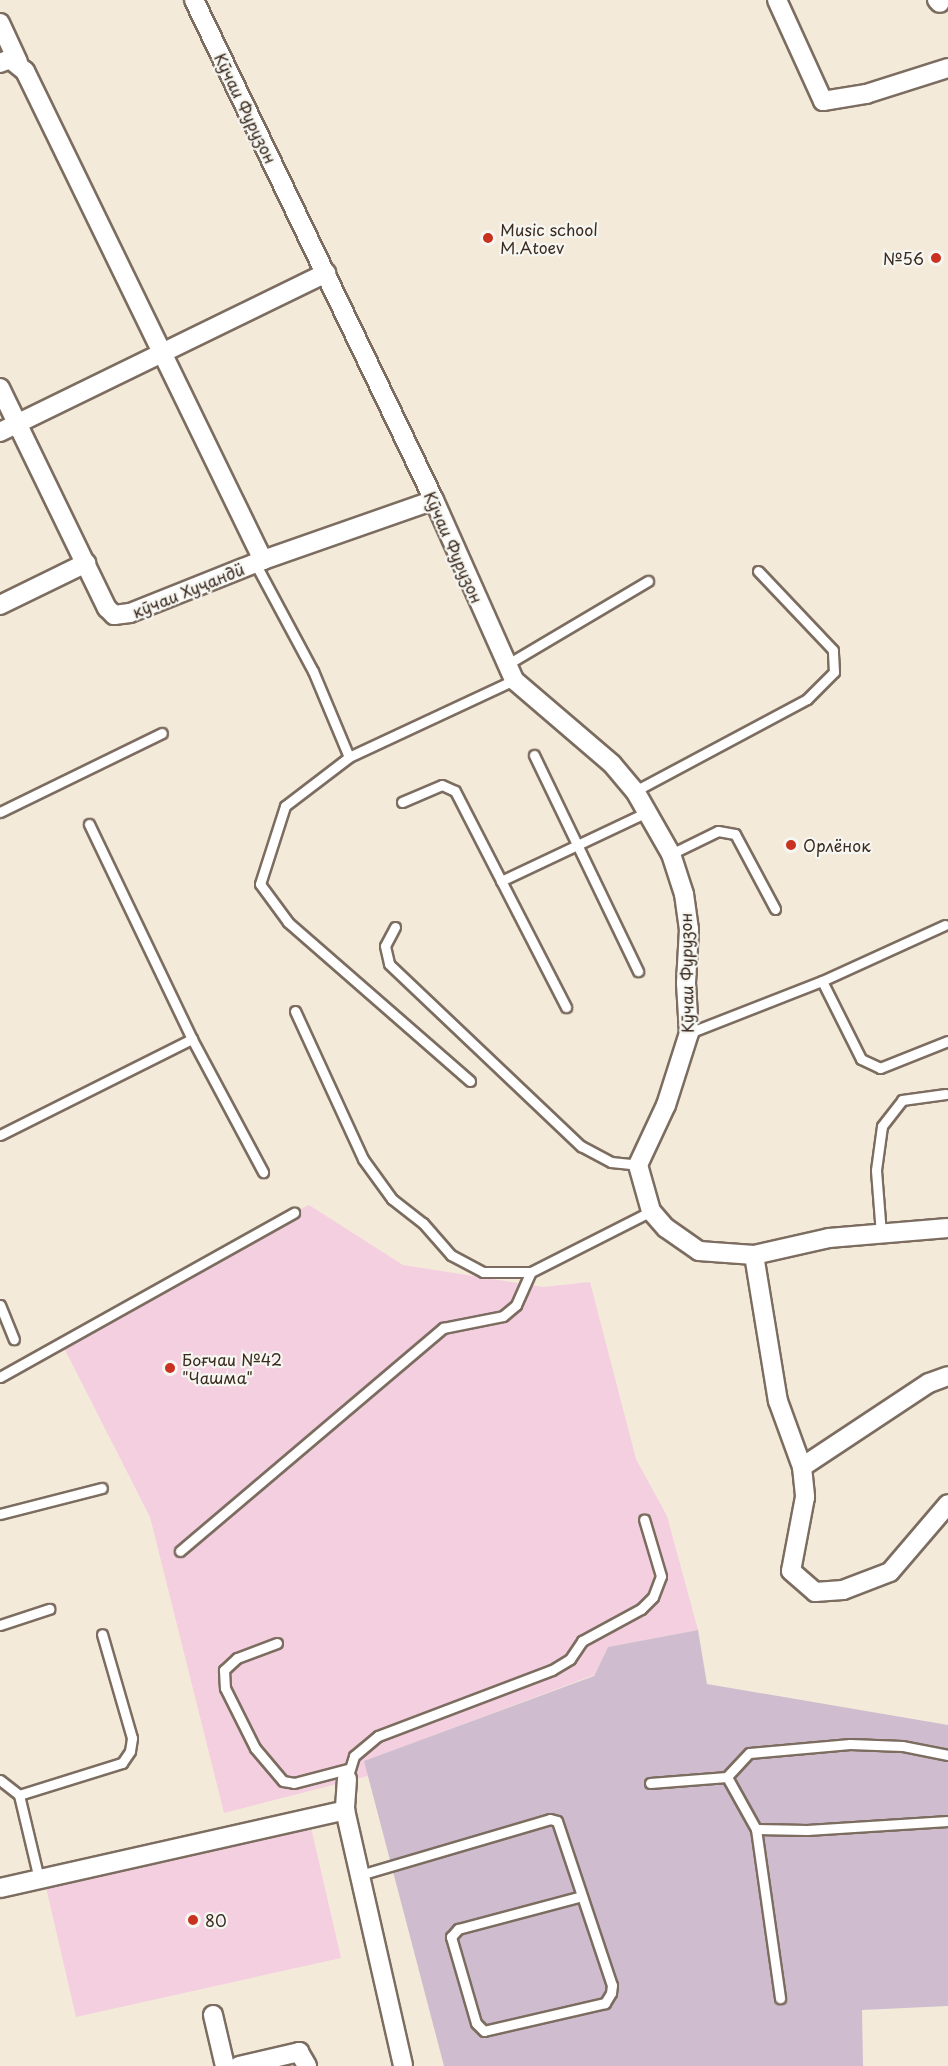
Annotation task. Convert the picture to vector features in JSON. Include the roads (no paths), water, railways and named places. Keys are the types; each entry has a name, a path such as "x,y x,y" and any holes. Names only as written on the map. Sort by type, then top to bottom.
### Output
{"street":[{"name":"Кӯчаи Фурузон","path":"194,0 434,500 510,672 612,764 635,791 670,854 684,894 689,929 686,983 689,1033 666,1106 638,1165"},
{"path":"777,0 824,101 867,94 948,68"},
{"path":"0,22 9,63 163,356 259,562"},
{"path":"0,432 163,356 326,273"},
{"name":"кӯчаи Хуҷандӣ","path":"0,388 109,612 122,616 259,562 434,500"},
{"path":"0,605 86,563"},
{"path":"638,1165 651,1211 666,1228 699,1251 754,1255 829,1238 948,1228"},
{"path":"754,1255 778,1401 802,1467 805,1497 791,1571 815,1592 843,1590 890,1572 948,1504"},
{"path":"802,1467 908,1396 948,1376"},
{"path":"348,1774 345,1810 403,2066"},
{"path":"0,1888 345,1810"},
{"path":"213,2015 225,2066"},
{"path":"239,2066 299,2052 307,2066"}],"lane":[{"path":"259,562 313,671 350,757"},
{"path":"635,791 807,699 834,672 833,650 758,571"},
{"path":"470,1081 288,922 260,884 285,806 350,757 510,672 648,581"},
{"path":"0,812 162,733"},
{"path":"534,755 638,971"},
{"path":"402,802 442,785 455,791 566,1007"},
{"path":"501,881 647,812"},
{"path":"89,824 192,1039 263,1172"},
{"path":"670,854 718,831 735,834 775,909"},
{"path":"689,1033 822,981 945,925"},
{"path":"395,927 385,946 389,964 581,1146 611,1162 638,1165"},
{"path":"822,981 861,1059 880,1068 948,1041"},
{"path":"295,1011 363,1159 392,1199 423,1223 451,1255 483,1272 531,1272 651,1211"},
{"path":"0,1135 192,1039"},
{"path":"881,1234 876,1170 882,1126 902,1100 946,1094"},
{"path":"0,1377 294,1213"},
{"path":"180,1551 443,1328 503,1316 516,1305 531,1272"},
{"path":"0,1305 14,1339"},
{"path":"0,1514 102,1488"},
{"path":"277,1643 237,1658 224,1671 225,1688 255,1748 282,1781 294,1783 348,1774 357,1752 378,1736 552,1671 570,1659 582,1641 641,1609 653,1597 661,1576 644,1519"},
{"path":"0,1625 49,1609"},
{"path":"19,1795 122,1763 130,1751 132,1738 102,1634"},
{"path":"650,1783 727,1777 749,1753 850,1744 902,1746 948,1755"},
{"path":"727,1777 756,1829 780,1998"},
{"path":"0,1780 19,1795 39,1879"},
{"path":"360,1875 550,1819 557,1821 612,1984 605,2003 484,2031 476,2024 451,1937 458,1929 582,1896"},
{"path":"756,1829 807,1830 948,1821"}],"place":[{"name":"Music school M.Atoev","path":"488,238"},
{"name":"№56","path":"936,258"},
{"name":"Орлёнок","path":"791,845"},
{"name":"Боғчаи №42 \"Чашма\"","path":"170,1368"},
{"name":"80","path":"193,1920"}]}
